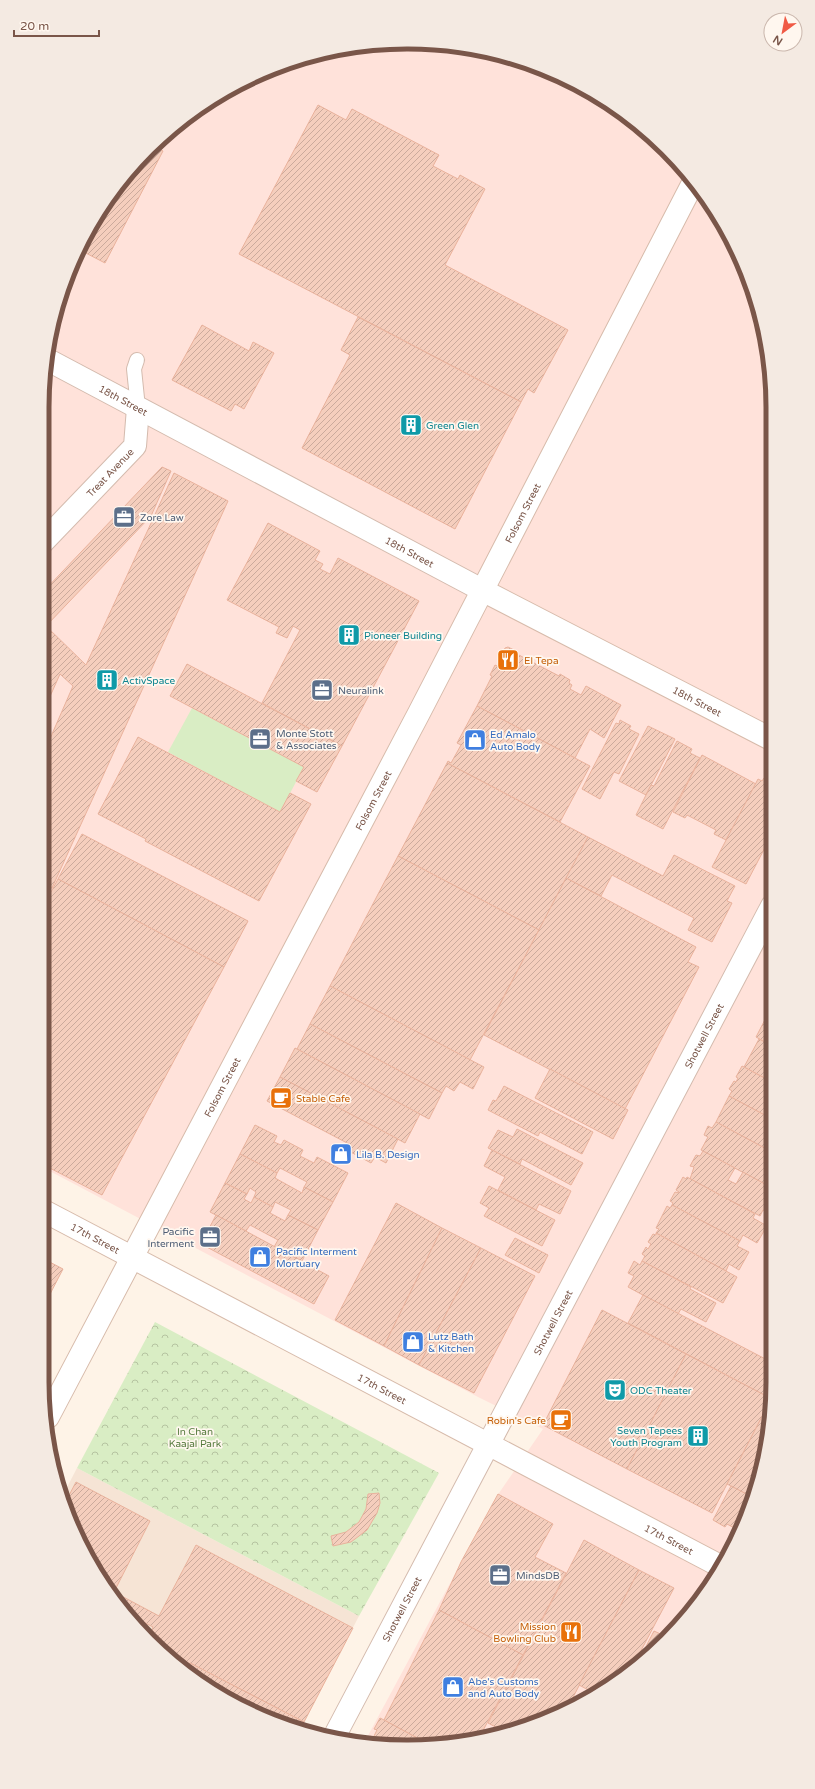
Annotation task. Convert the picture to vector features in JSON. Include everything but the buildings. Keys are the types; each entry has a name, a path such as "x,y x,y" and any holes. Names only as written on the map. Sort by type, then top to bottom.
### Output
{"street":[{"name":"Folsom Street","path":"51,1412 482,590 691,188"},
{"name":"18th Street","path":"52,362 482,590 766,736"},
{"name":"Treat Avenue","path":"49,536 135,446 138,408"},
{"name":"Shotwell Street","path":"336,1733 766,917"},
{"name":"17th Street","path":"49,1214 490,1443 716,1564"}],"lane":[{"name":"Treat Avenue","path":"137,360 134,369 138,408"}],"shaded area":[{"path":"408,49 454,52 500,61 545,76 607,109 644,138 661,154 692,189 706,208 739,270 754,315 763,361 766,408 766,1382 763,1428 759,1451 754,1474 739,1519 706,1581 677,1618 644,1651 607,1680 587,1692 545,1713 523,1721 500,1728 454,1737 408,1740 367,1738 497,1496 543,1429 478,1397 49,1171 49,408 52,361 61,315 76,270 109,208 138,171 154,154 189,123 228,97 270,76 315,61 361,52 384,50"},
{"path":"77,1468 359,1616 304,1722 198,1673 154,1635 123,1600 109,1581 76,1519 66,1490"}],"green space":[{"path":"192,708 304,767 280,812 168,752"},
{"name":"In Chan Kaajal Park","path":"155,1322 439,1473 359,1616 77,1468"}],"place":[{"name":"Green Glen","path":"411,425"},
{"name":"Zore Law","path":"124,517"},
{"name":"Pioneer Building","path":"349,635"},
{"name":"El Tepa","path":"508,660"},
{"name":"ActivSpace","path":"107,680"},
{"name":"Neuralink","path":"322,690"},
{"name":"Monte Stott & Associates","path":"260,739"},
{"name":"Ed Amalo Auto Body","path":"475,740"},
{"name":"Stable Cafe","path":"281,1098"},
{"name":"Lila B. Design","path":"341,1154"},
{"name":"Pacific Interment","path":"210,1237"},
{"name":"Pacific Interment Mortuary","path":"260,1257"},
{"name":"Lutz Bath & Kitchen","path":"413,1342"},
{"name":"ODC Theater","path":"615,1390"},
{"name":"Robin's Cafe","path":"561,1420"},
{"name":"Seven Tepees Youth Program","path":"698,1436"},
{"name":"MindsDB","path":"500,1575"},
{"name":"Mission Bowling Club","path":"571,1632"},
{"name":"Abe's Customs and Auto Body","path":"453,1687"}]}
